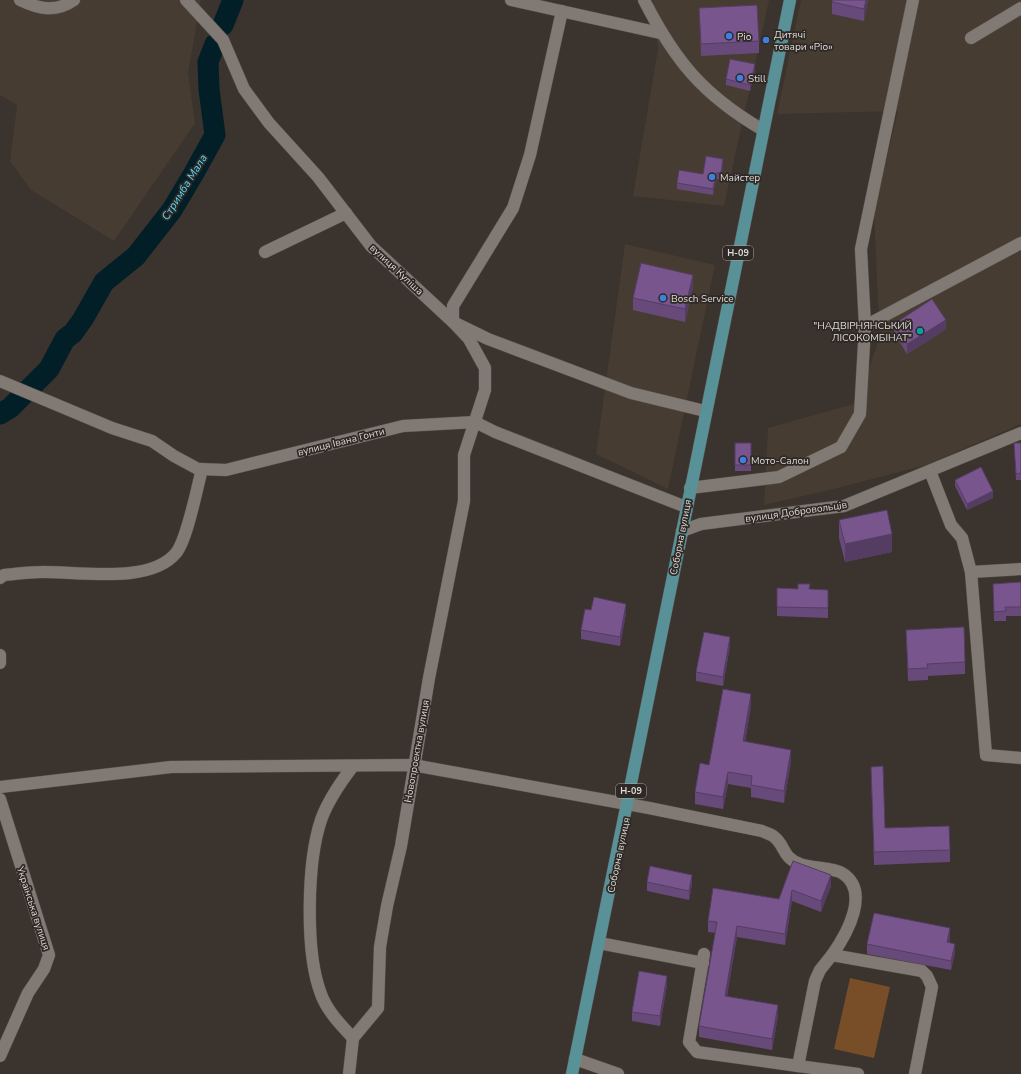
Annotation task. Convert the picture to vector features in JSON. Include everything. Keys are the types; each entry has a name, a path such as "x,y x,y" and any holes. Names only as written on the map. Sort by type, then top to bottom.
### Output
{"main road":[{"name":"Соборна вулиця","path":"572,1074 628,805 686,507 790,0"}],"street":[{"path":"20,0 31,5 52,10 74,0"},
{"name":"вулиця Куліша","path":"186,0 224,40 244,90 270,123 318,177 371,246 453,322 488,339 631,393 706,411"},
{"path":"511,0 660,33"},
{"path":"644,0 660,33 687,70 714,97 763,130"},
{"path":"690,488 779,477 841,447 860,414 865,326 861,249 913,0"},
{"path":"970,38 1021,8"},
{"path":"453,322 453,306 513,208 530,155 562,11"},
{"path":"265,252 346,213"},
{"path":"865,326 1021,243"},
{"name":"Новопроектна вулиця","path":"353,1038 378,1008 380,947 387,906 401,846 413,765 464,501 464,455 485,390 485,368 469,339 453,322"},
{"name":"вулиця Івана Гонти","path":"1,382 112,428 152,440 174,456 198,469 226,470 403,426 475,422 495,432 686,507"},
{"name":"вулиця Добровольців","path":"682,531 701,524 844,506 1021,433"},
{"path":"0,578 4,575 40,572 112,575 144,571 166,561 176,553 183,540 202,469"},
{"path":"930,471 951,525 962,538 971,572 986,755 1021,758"},
{"path":"971,572 1021,569"},
{"path":"0,655 0,663"},
{"path":"0,787 171,767 413,765 648,808 762,831 774,836 786,856 800,864 841,872 854,885 856,902 845,937 820,970 815,981 798,1066"},
{"path":"349,1074 353,1038 336,1020 321,995 314,966 310,913 310,880 321,821 328,804 353,766"},
{"name":"Українська вулиця","path":"0,799 49,955 44,970 28,993 0,1056"},
{"path":"599,943 703,958 689,1042 697,1052 858,1074"},
{"path":"832,955 922,971 928,976 932,987 915,1074"},
{"path":"575,1060 618,1074"}],"shaded area":[{"path":"0,0 201,0 188,73 195,123 114,241 31,190 10,161 17,105 0,95"},
{"path":"653,0 769,0 724,206 633,196 658,49"},
{"path":"801,0 1021,0 1021,424 926,465 834,489 764,505 768,428 857,403 882,331 878,302 874,212 898,111 777,114"},
{"path":"625,244 715,265 668,489 596,454"},
{"path":"850,978 890,987 874,1058 834,1049"}],"building":[{"path":"832,0 866,0 864,9 832,2"},
{"name":"Ріо","path":"757,5 759,41 701,44 699,8"},
{"name":"Still","path":"730,59 755,64 750,85 726,79"},
{"name":"Майстер","path":"706,156 723,159 721,173 716,173 713,189 677,183 679,170 703,174"},
{"name":"Bosch Service","path":"641,263 693,275 685,309 633,298"},
{"path":"932,299 946,320 907,344 894,324"},
{"name":"Мото-Салон","path":"735,443 751,443 751,465 735,465"},
{"path":"1014,443 1021,443 1021,473 1016,474"},
{"path":"981,467 993,491 967,504 955,480"},
{"path":"887,510 892,534 845,544 839,520"},
{"path":"1021,582 1021,607 1005,607 1006,611 994,612 993,584"},
{"path":"798,584 810,584 809,589 828,590 828,608 777,607 777,588 798,589"},
{"path":"594,597 626,604 620,637 581,630 585,609 591,610"},
{"path":"964,627 965,662 927,664 928,668 908,669 906,630"},
{"path":"704,632 730,637 723,677 696,672"},
{"path":"723,689 751,694 743,741 791,750 784,791 751,785 752,776 728,772 723,797 695,792 700,763 709,765"},
{"path":"883,766 885,828 949,826 950,850 874,852 871,767"},
{"path":"793,861 831,875 821,901 792,890 785,934 737,926 725,996 778,1005 772,1039 699,1026 717,922 708,921 713,888 779,899"},
{"path":"650,866 692,875 689,891 647,882"},
{"path":"874,913 950,928 947,942 955,944 951,961 867,944"},
{"path":"639,971 667,976 660,1016 632,1012"}],"waterway":[{"name":"Стримба Мала","path":"223,25 233,0"},
{"name":"Стримба Мала","path":"0,414 10,408 49,369 65,339 73,333 83,319 104,282 136,256 172,210 194,173 215,135 209,89 208,62 215,44"}],"place":[{"name":"Ріо","path":"729,36"},
{"name":"Дитячі товари «Ріо»","path":"766,40"},
{"name":"Still","path":"740,78"},
{"name":"Майстер","path":"712,177"},
{"name":"Bosch Service","path":"663,298"},
{"name":"\"НАДВІРНЯНСЬКИЙ ЛІСОКОМБІНАТ\"","path":"920,331"},
{"name":"Мото-Салон","path":"743,460"}]}
